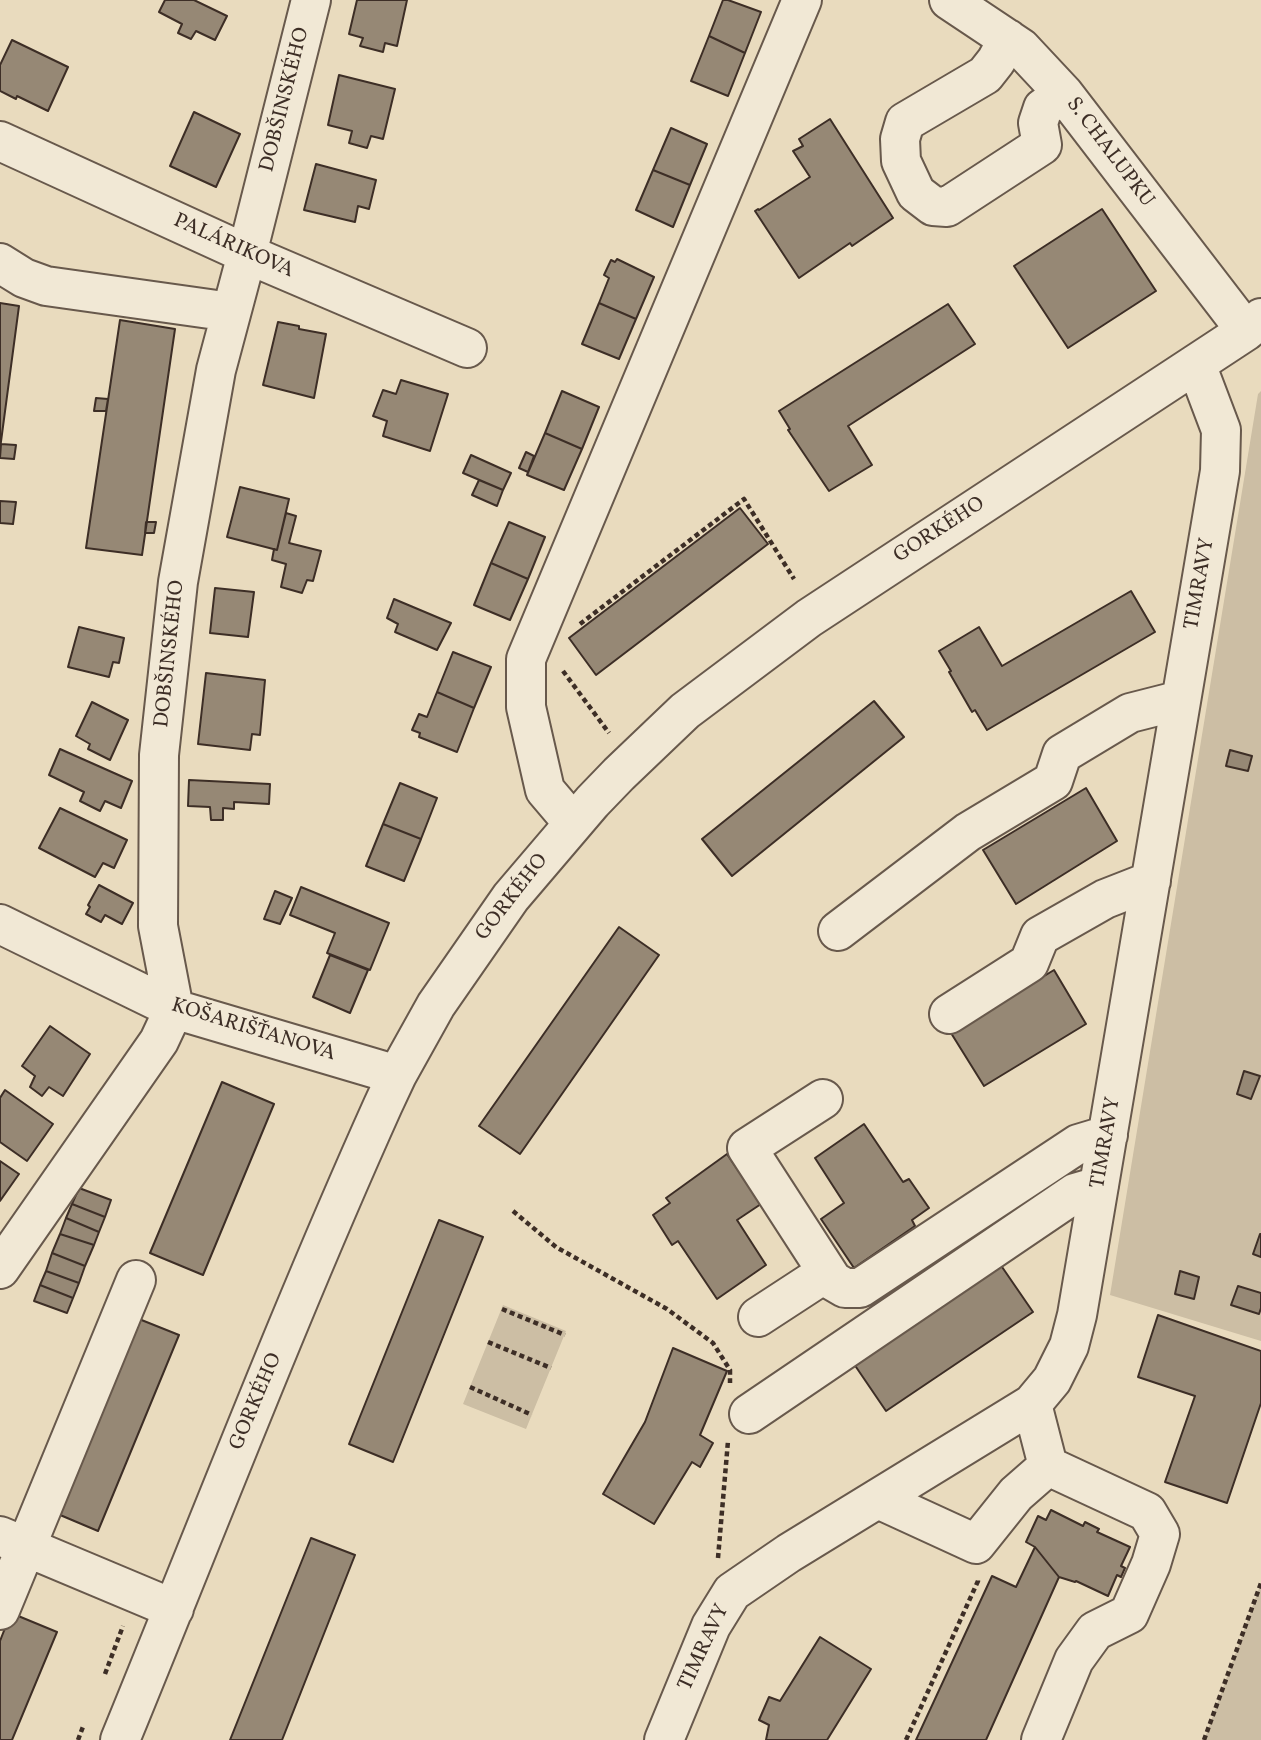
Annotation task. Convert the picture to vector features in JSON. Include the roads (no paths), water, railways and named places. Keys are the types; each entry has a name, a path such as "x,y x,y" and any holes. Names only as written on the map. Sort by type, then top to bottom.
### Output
{"street":[{"name":"DOBŠINSKÉHO","path":"174,1009 158,926 159,755 178,582 216,370 311,0"},
{"path":"573,823 545,790 526,707 526,659 802,0"},
{"name":"S. CHALUPKU","path":"949,0 1021,48 1064,94 1253,324"},
{"path":"1008,39 985,75 905,122 900,139 901,161 916,193 933,206 947,207 1042,145 1038,123 1043,108 1064,94"},
{"name":"PALÁRIKOVA","path":"0,141 247,254 467,348"},
{"path":"0,263 24,278 46,286 231,312"},
{"name":"GORKÉHO","path":"120,1740 226,1475 365,1144 397,1075 436,1005 511,897 573,823 619,774 685,711 809,618 1253,324"},
{"name":"TIMRAVY","path":"664,1740 711,1626 732,1592 789,1553 1032,1404 1052,1380 1069,1346 1077,1315 1220,471 1221,430 1196,363"},
{"path":"838,931 968,832 1053,781 1062,754 1130,713 1181,700"},
{"path":"949,1014 1029,963 1040,936 1105,899 1151,881"},
{"name":"KOŠARIŠŤANOVA","path":"0,924 174,1009 397,1075"},
{"path":"0,1269 159,1041 174,1009"},
{"path":"823,1100 747,1148 833,1281 845,1288 860,1288 1078,1144 1108,1135"},
{"path":"736,1410 1075,1193 1099,1186"},
{"path":"758,1317 827,1272"},
{"path":"0,1610 13,1542 136,1280"},
{"path":"1032,1404 1048,1466"},
{"path":"878,1499 976,1544 1016,1494 1048,1466"},
{"path":"1041,1740 1074,1660 1095,1631 1129,1614 1151,1564 1160,1534 1147,1512 1048,1466"},
{"path":"13,1542 174,1609"}]}
